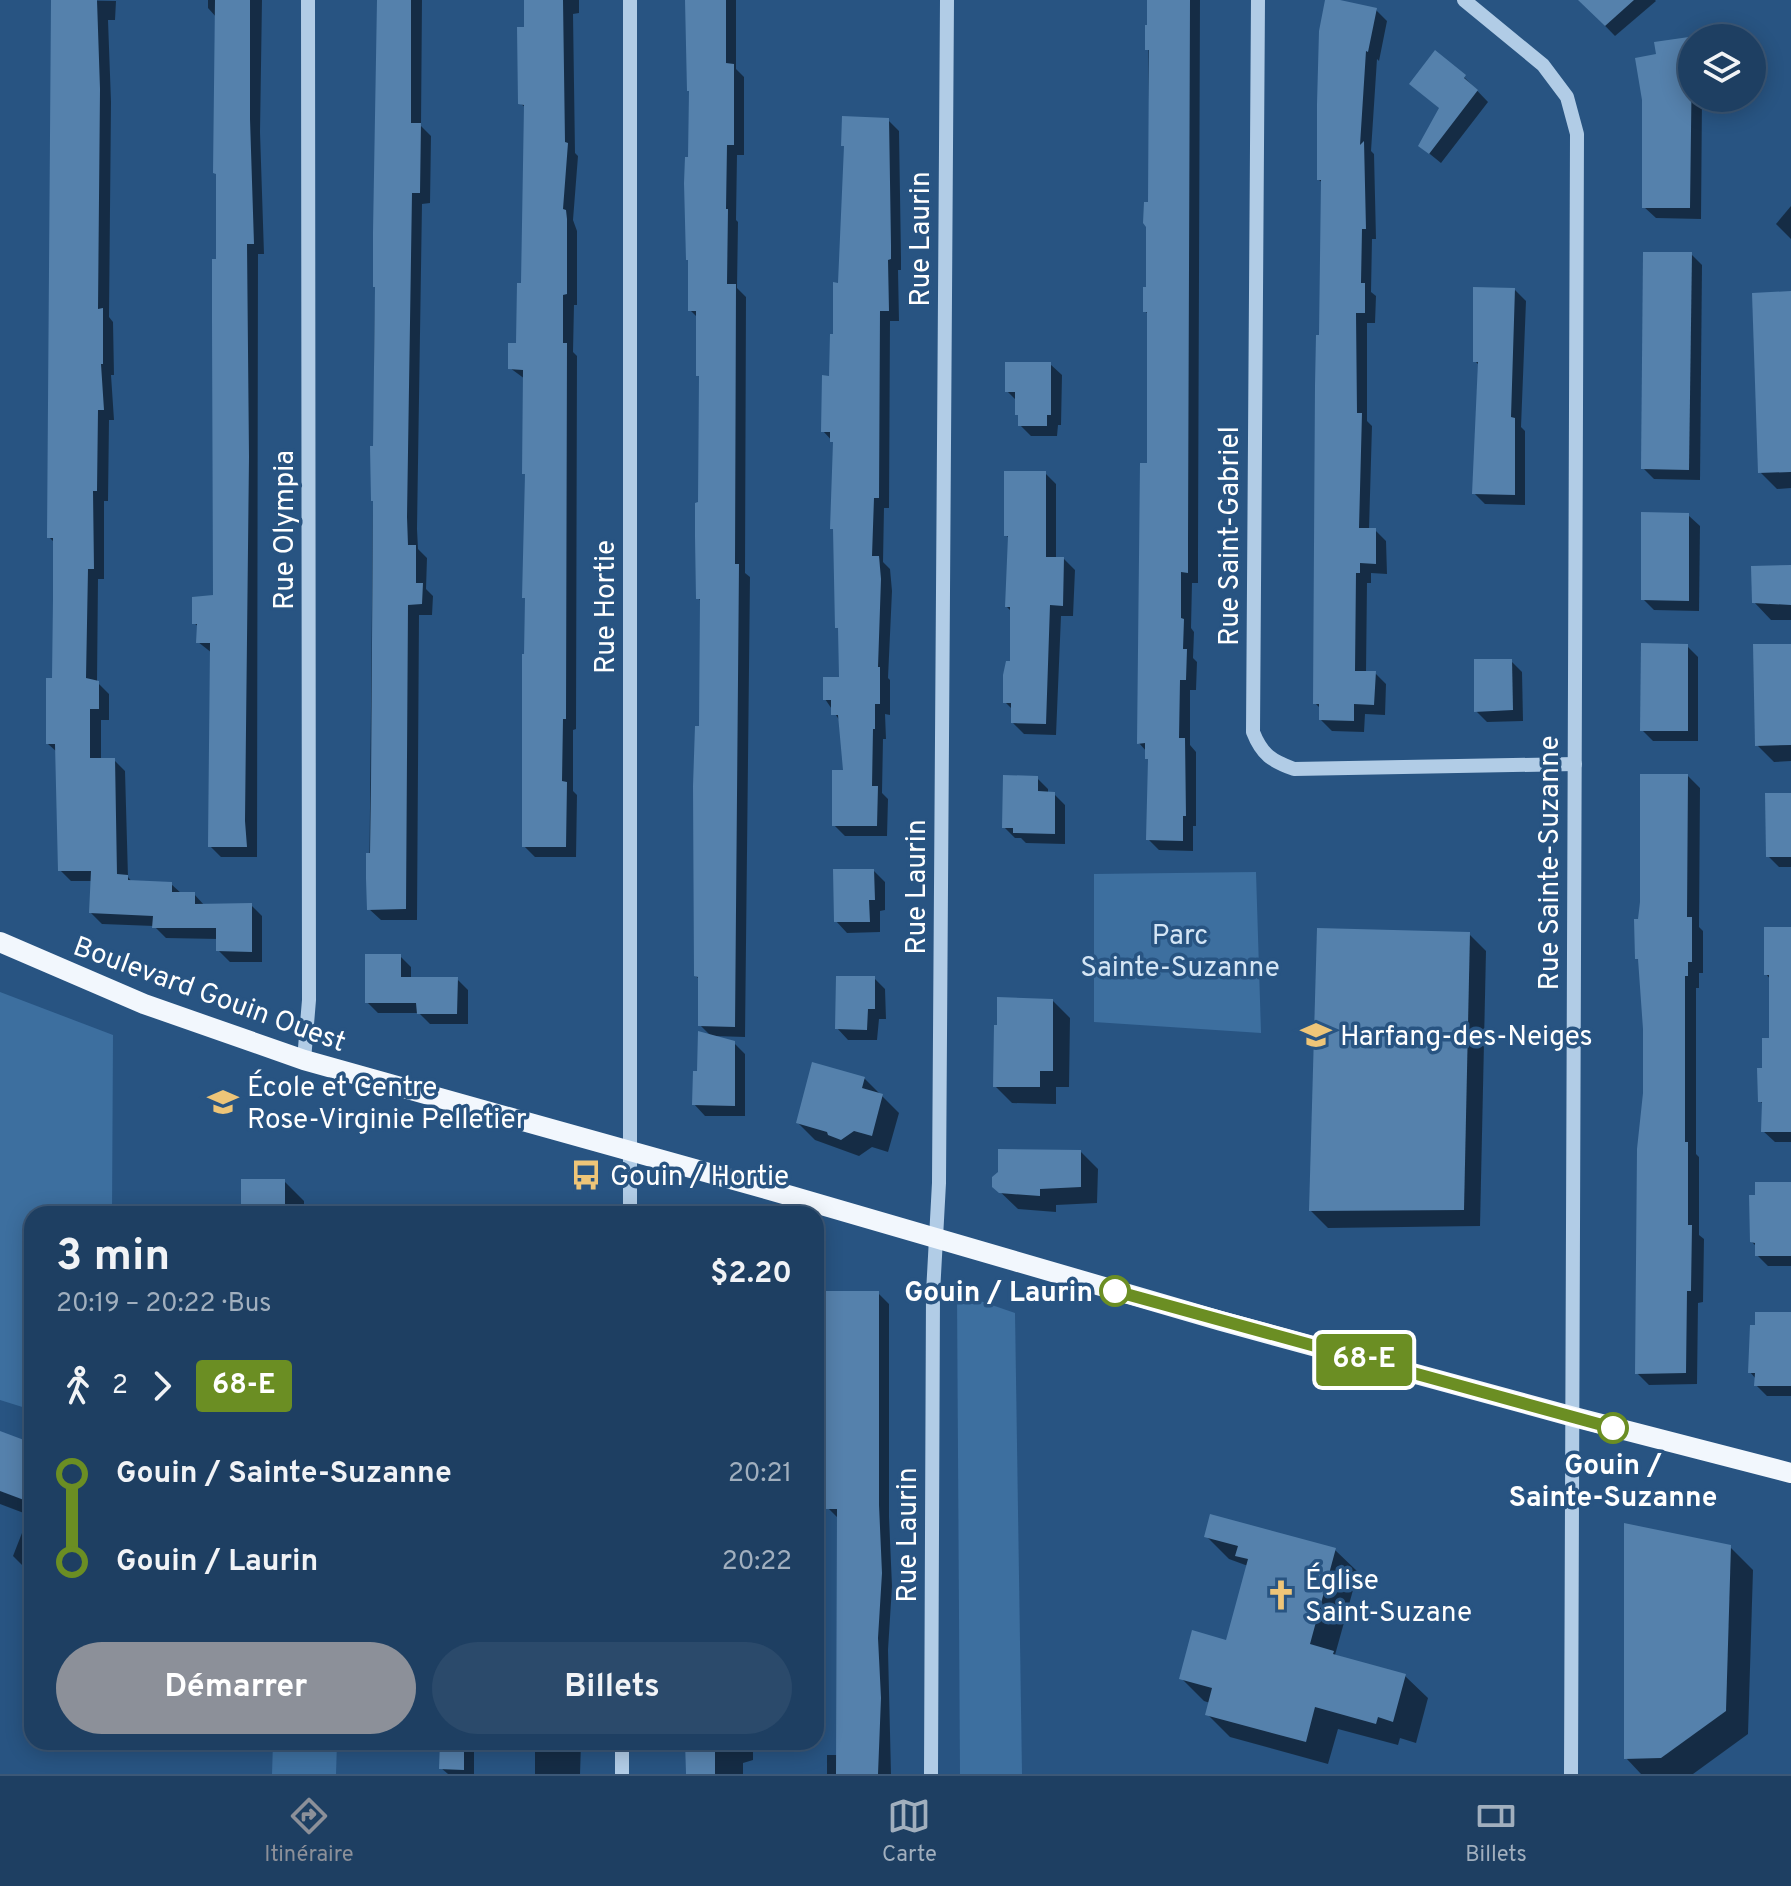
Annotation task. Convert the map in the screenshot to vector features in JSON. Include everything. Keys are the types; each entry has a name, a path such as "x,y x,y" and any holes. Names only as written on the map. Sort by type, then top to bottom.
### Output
{"main road":[{"name":"Boulevard Gouin Ouest","path":"0,942 144,1004 304,1060 820,1206"},
{"name":"Boulevard Gouin Ouest","path":"824,1207 1155,1302 1791,1473"}],"street":[{"name":"Rue Olympia","path":"304,1060 309,1000 308,0"},
{"name":"Rue Hortie","path":"630,0 630,1206"},
{"name":"Rue Laurin","path":"931,1774 933,1293 939,1167 947,0"},
{"name":"Rue Saint-Gabriel","path":"1258,0 1253,732 1259,747 1270,760 1294,769 1575,764"},
{"name":"Rue Sainte-Suzanne","path":"1464,0 1543,65 1567,97 1577,134 1571,1774"},
{"path":"622,1750 622,1774"}],"green space":[{"name":"Parc Sainte-Suzanne","path":"1256,872 1261,1033 1094,1022 1094,874"},
{"path":"0,992 113,1035 112,1206 24,1206 24,1408 0,1400"},
{"path":"957,1293 1015,1313 1022,1774 960,1774"},
{"path":"273,1750 337,1750 336,1774 272,1774"}],"building":[{"path":"51,0 97,0 100,89 98,309 103,308 101,364 104,410 98,410 97,491 93,491 94,569 88,569 86,678 99,681 99,709 90,709 90,758 115,758 117,874 128,875 128,880 172,882 172,892 195,892 195,904 252,903 252,952 216,951 216,928 152,928 153,916 89,913 91,871 58,871 55,744 46,744 46,678 52,678 53,599 53,538 47,538"},
{"path":"215,0 250,0 254,244 247,244 247,847 208,847 210,643 196,643 197,624 192,624 192,597 213,595"},
{"path":"377,0 411,0 411,123 421,123 420,193 412,193 407,517 408,545 416,545 416,583 423,583 422,604 408,605 406,909 367,910 366,853 370,853 371,784 373,501 370,446 373,446"},
{"path":"524,0 563,0 565,142 568,143 563,209 566,210 567,219 567,294 563,295 563,343 567,343 566,719 563,719 562,781 567,782 566,847 522,847 525,598 522,598 525,474 522,474 523,370 508,369 508,343 516,343 517,283 521,283 524,105 518,104 517,27 524,27"},
{"path":"685,0 726,0 726,63 734,64 734,145 727,145 726,209 727,284 736,284 735,564 739,564 735,1027 698,1026 698,977 694,976 693,786 695,726 699,726 700,599 696,599 695,503 698,502 699,376 696,376 696,311 688,311 686,260 684,183 685,157 688,157 689,91"},
{"path":"1147,0 1190,0 1188,573 1181,572 1183,649 1187,649 1186,680 1180,680 1179,738 1185,738 1186,816 1183,816 1183,841 1146,840 1148,759 1145,759 1145,743 1137,744 1140,463 1147,463 1147,312 1143,312 1146,227 1143,223 1144,202 1148,202"},
{"path":"1325,0 1377,8 1366,51 1360,145 1364,141 1366,229 1362,229 1361,283 1365,283 1365,313 1356,313 1357,413 1362,413 1359,528 1376,528 1376,564 1360,563 1360,573 1356,573 1355,671 1376,671 1374,705 1354,704 1354,721 1319,720 1319,704 1313,704 1315,385 1316,335 1319,335 1321,180 1317,180 1317,104 1319,31"},
{"path":"1578,0 1634,0 1605,26"},
{"path":"1678,39 1678,112 1691,112 1690,208 1642,208 1642,100 1635,58 1656,54 1654,42"},
{"path":"1435,50 1466,75 1464,78 1478,90 1429,154 1418,146 1439,108 1409,84"},
{"path":"842,116 889,118 889,311 880,311 879,498 874,498 872,556 879,556 881,579 880,704 875,704 872,786 878,786 877,826 832,826 832,770 843,770 838,715 831,715 831,700 823,700 823,677 839,677 833,529 830,529 833,442 830,442 830,432 821,432 822,375 829,376 833,282 838,283 844,146 841,146"},
{"path":"1643,252 1692,252 1689,470 1641,469"},
{"path":"1473,287 1515,288 1511,417 1515,418 1515,495 1472,494 1478,362 1473,362"},
{"path":"1791,291 1791,472 1758,473 1752,293"},
{"path":"1005,362 1051,362 1051,415 1047,415 1047,426 1018,426 1015,392 1005,392"},
{"path":"1004,471 1046,471 1046,557 1064,557 1063,606 1050,605 1046,724 1011,723 1011,703 1003,703 1003,675 1006,661 1010,661 1010,607 1005,607 1008,536 1004,536"},
{"path":"1641,512 1689,513 1689,601 1641,600"},
{"path":"1791,565 1791,605 1752,603 1751,566"},
{"path":"1641,643 1688,644 1688,731 1640,731"},
{"path":"1753,644 1791,644 1791,745 1755,746"},
{"path":"1474,659 1512,659 1513,710 1474,712"},
{"path":"1640,774 1688,774 1687,917 1692,917 1692,962 1688,962 1688,976 1685,976 1685,1142 1688,1142 1688,1225 1692,1225 1686,1373 1635,1374 1637,1149 1643,1093 1643,1029 1634,919 1638,919 1640,902"},
{"path":"1003,775 1038,776 1038,791 1055,792 1055,834 1013,833 1013,828 1002,828"},
{"path":"1765,793 1791,793 1791,857 1766,857"},
{"path":"833,869 874,869 875,900 869,900 870,922 834,922"},
{"path":"1764,927 1791,927 1791,1132 1761,1132 1762,1102 1758,1102 1757,1068 1762,1068 1762,1038 1769,1038 1769,975 1764,975"},
{"path":"1317,928 1470,932 1464,1210 1309,1211"},
{"path":"365,954 401,954 401,977 458,977 457,1014 417,1014 416,1003 365,1003"},
{"path":"836,976 875,976 875,1009 868,1009 867,1030 835,1029"},
{"path":"997,997 1053,999 1053,1071 1040,1071 1040,1087 993,1087"},
{"path":"698,1031 735,1041 735,1106 692,1105"},
{"path":"812,1062 865,1077 862,1088 883,1094 872,1136 854,1131 841,1140 827,1132 796,1123"},
{"path":"998,1149 1081,1150 1081,1187 1040,1189 1040,1196 999,1193 992,1187 992,1177 998,1172"},
{"path":"241,1179 285,1179 285,1206 241,1206"},
{"path":"1755,1182 1791,1182 1791,1256 1755,1256 1755,1243 1750,1242 1749,1195 1755,1195"},
{"path":"825,1291 879,1291 882,1573 878,1638 881,1698 878,1774 836,1774 837,1509 826,1509"},
{"path":"1755,1312 1791,1312 1791,1386 1754,1386 1755,1373 1748,1373 1750,1325 1755,1325"},
{"path":"0,1431 24,1440 24,1500 0,1491"},
{"name":"Église Saint-Suzane","path":"1210,1514 1336,1548 1310,1644 1334,1651 1333,1654 1406,1674 1393,1722 1378,1717 1376,1724 1315,1707 1306,1742 1205,1715 1212,1688 1179,1679 1192,1630 1226,1640 1248,1559 1235,1556 1238,1546 1204,1537"},
{"path":"1624,1523 1731,1545 1726,1711 1661,1758 1624,1759"},
{"path":"440,1750 464,1750 464,1770 439,1769"},
{"path":"685,1750 715,1750 715,1774 686,1774"}],"bus line":[{"name":"68-E","path":"1115,1291 1613,1428"}],"place":[{"name":"Harfang-des-Neiges","path":"1316,1035"},
{"name":"École et Centre Rose-Virginie Pelletier","path":"223,1102"},
{"name":"Gouin / Hortie","path":"586,1175"},
{"name":"Gouin / Laurin","path":"1115,1291"},
{"name":"Gouin / Sainte-Suzanne","path":"1613,1428"},
{"name":"Église Saint-Suzane","path":"1281,1595"}]}
